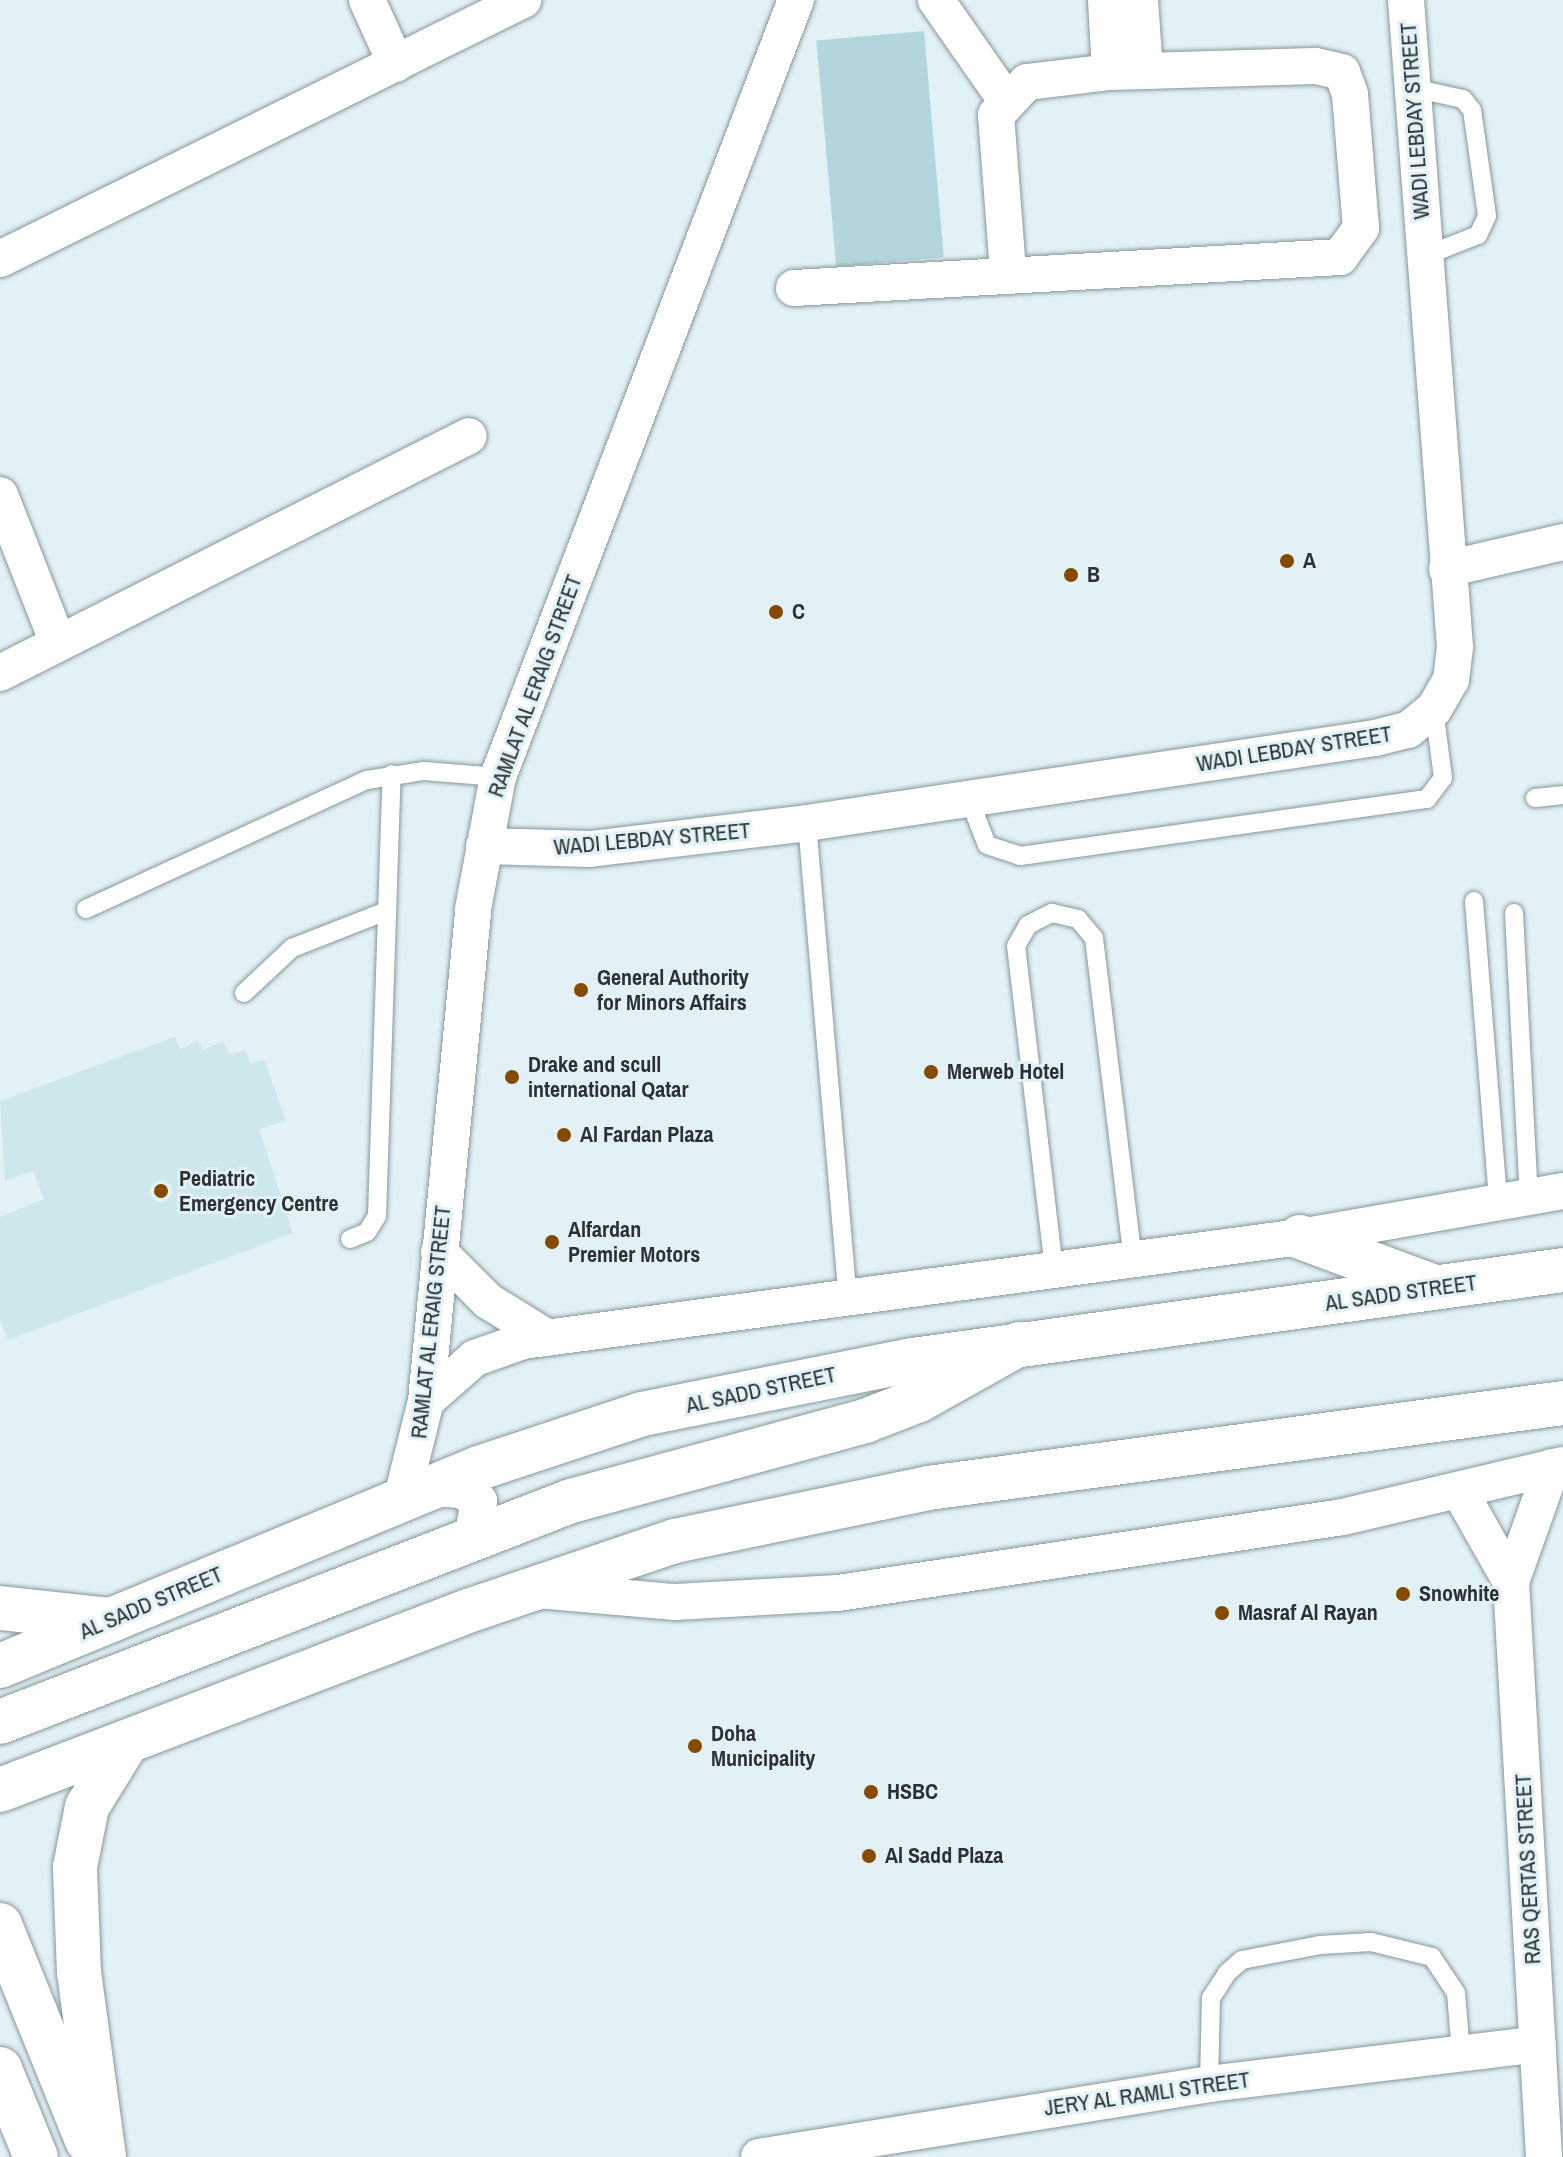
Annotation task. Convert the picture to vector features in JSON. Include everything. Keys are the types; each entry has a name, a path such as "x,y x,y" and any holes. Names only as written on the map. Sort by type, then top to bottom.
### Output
{"main road":[{"path":"1300,1237 1438,1289"},
{"name":"AL SADD STREET","path":"0,1666 416,1495 642,1414 1019,1344 1563,1270"},
{"path":"0,1722 598,1493 865,1421 1019,1344"},
{"path":"0,1790 531,1590 675,1541 914,1491 1563,1403"},
{"path":"0,1608 111,1620"},
{"path":"104,2157 79,1973 75,1867 87,1807 127,1742"},
{"path":"0,1925 93,2157"},
{"path":"0,2069 36,2157"}],"street":[{"path":"367,0 396,64"},
{"path":"0,259 523,0"},
{"name":"RAMLAT AL ERAIG STREET","path":"416,1495 439,1252 484,846 498,777 796,0"},
{"path":"936,0 1005,99"},
{"path":"1106,0 1110,72"},
{"path":"1140,0 1145,71"},
{"name":"WADI LEBDAY STREET","path":"484,846 590,849 807,823 1375,738 1408,730 1434,709 1451,680 1455,647 1406,0"},
{"path":"794,288 1008,272 1340,257 1354,246 1361,228 1350,94 1342,72 1110,72 1027,82 1005,99 996,115 1008,272"},
{"path":"0,673 469,436"},
{"path":"0,495 58,643"},
{"path":"1447,569 1563,542"},
{"path":"426,1401 475,1358 548,1338 1300,1237 1530,1197"},
{"path":"439,1252 488,1301 548,1338"},
{"path":"531,1590 675,1602 838,1593 1328,1519 1558,1466"},
{"name":"RAS QERTAS STREET","path":"1544,2157 1511,1582 1558,1466"},
{"path":"416,1495 461,1490 479,1501 471,1543"},
{"name":"RAS QERTAS STREET","path":"1459,1490 1511,1582"},
{"name":"JERY AL RAMLI STREET","path":"759,2157 1209,2084 1538,2044"}],"lane":[{"path":"1413,88 1463,99 1472,110 1487,216 1478,235 1425,256"},
{"path":"969,799 987,845 1020,856 1427,799 1443,778 1434,709"},
{"path":"350,1239 367,1232 377,1216 384,912 392,774"},
{"path":"86,909 337,790 392,774 498,777"},
{"path":"1535,798 1563,795"},
{"path":"807,823 848,1298"},
{"path":"1474,901 1530,1197"},
{"path":"244,993 292,948 384,912"},
{"path":"1054,1269 1016,946 1028,925 1052,913 1078,919 1094,938 1133,1258"},
{"path":"1514,913 1530,1197"},
{"path":"1209,2084 1211,1998 1227,1973 1242,1960 1320,1945 1371,1942 1432,1957 1456,1993 1461,2052"}],"shaded area":[{"path":"924,31 944,257 836,267 816,40"},
{"name":"Pediatric Emergency Centre","path":"175,1037 180,1049 198,1040 203,1050 223,1041 230,1055 245,1050 251,1064 264,1060 286,1121 259,1129 293,1233 8,1340 0,1320 0,1217 44,1199 33,1171 5,1181 0,1101"}],"place":[{"name":"A","path":"1287,561"},
{"name":"B","path":"1071,575"},
{"name":"C","path":"776,612"},
{"name":"General Authority for Minors Affairs","path":"581,990"},
{"name":"Merweb Hotel","path":"931,1072"},
{"name":"Drake and scull international Qatar","path":"512,1077"},
{"name":"Al Fardan Plaza","path":"564,1135"},
{"name":"Pediatric Emergency Centre","path":"161,1191"},
{"name":"Alfardan Premier Motors","path":"552,1242"},
{"name":"Snowhite","path":"1403,1594"},
{"name":"Masraf Al Rayan","path":"1222,1613"},
{"name":"Doha Municipality","path":"695,1746"},
{"name":"HSBC","path":"871,1792"},
{"name":"Al Sadd Plaza","path":"869,1856"}]}
